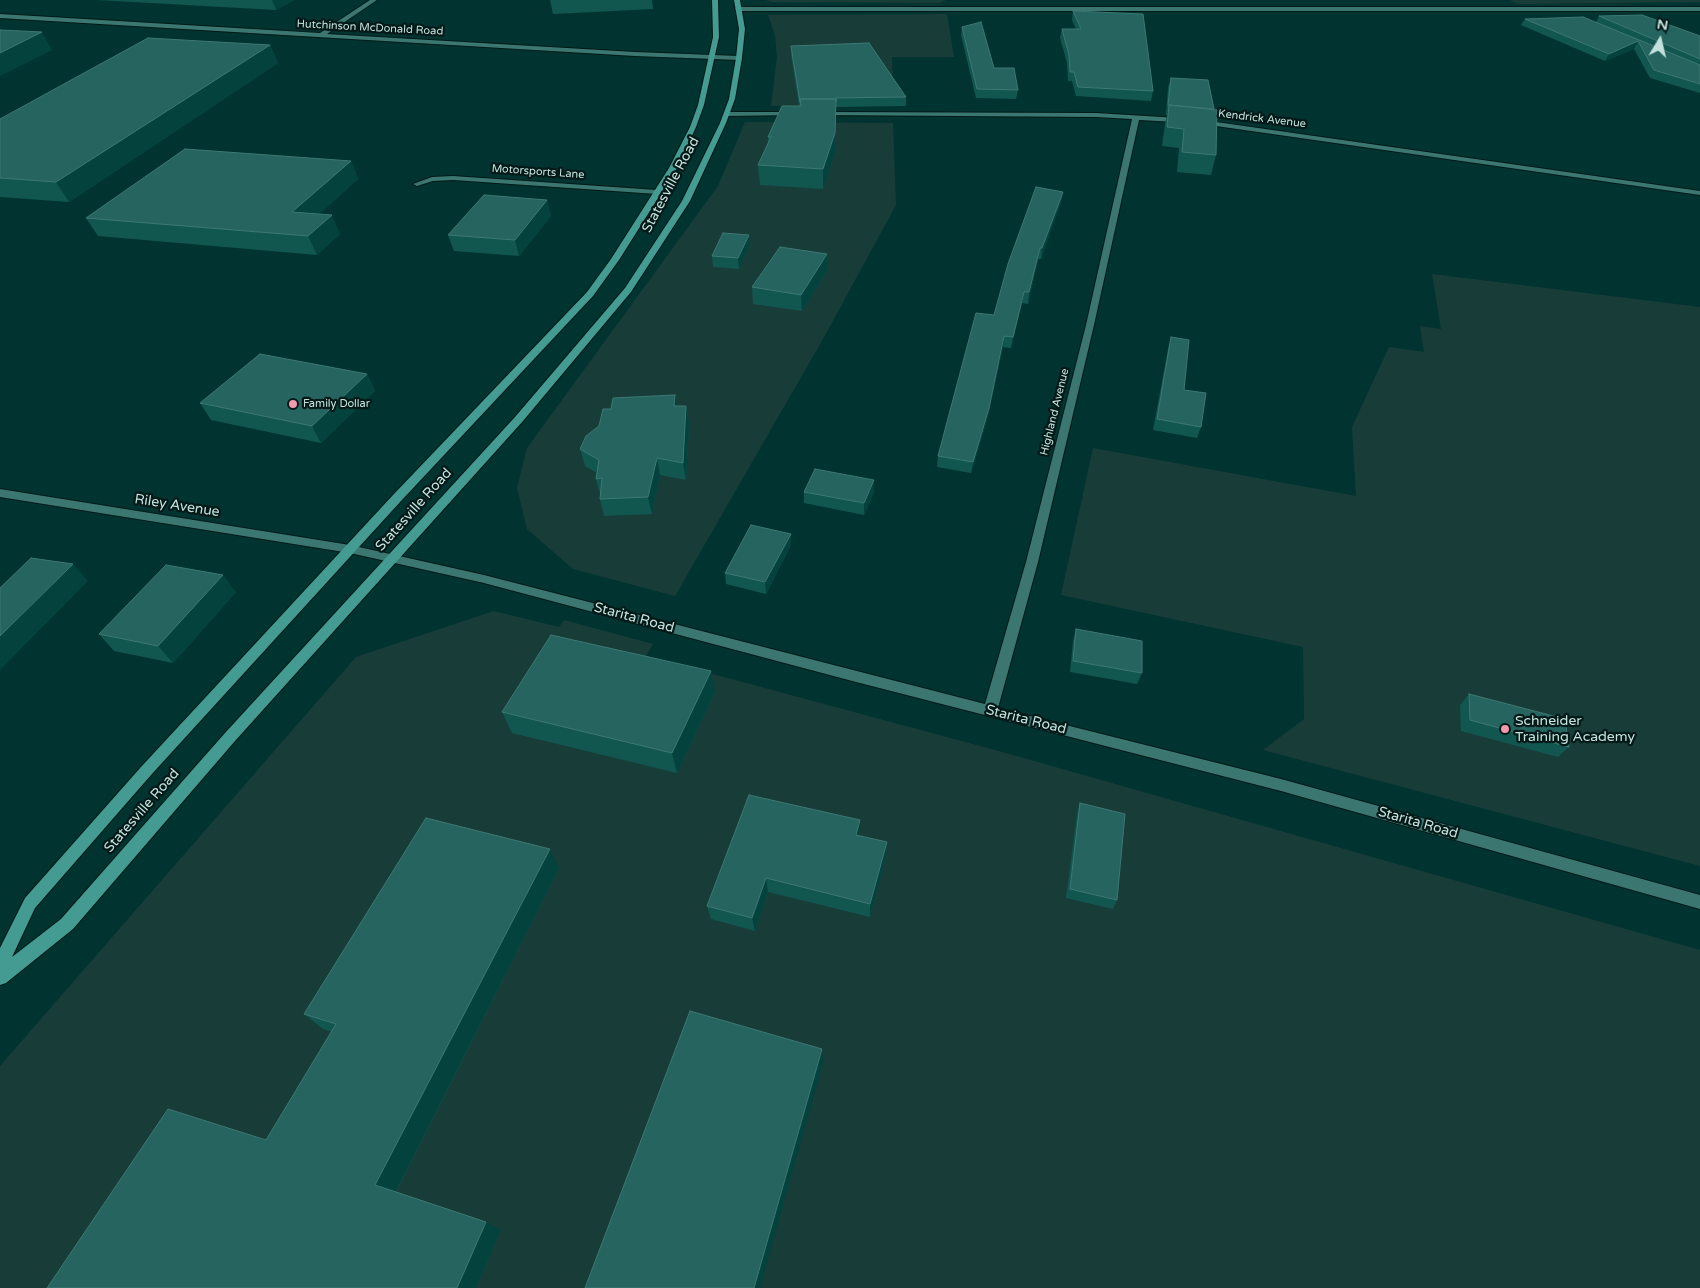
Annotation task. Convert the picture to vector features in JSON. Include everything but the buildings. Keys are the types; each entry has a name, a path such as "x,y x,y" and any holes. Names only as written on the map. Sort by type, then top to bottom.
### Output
{"main road":[{"name":"Statesville Road","path":"0,965 30,903 146,771 350,549 590,294 615,260 673,168 693,127 701,105 716,38 715,0"},
{"name":"Statesville Road","path":"0,977 67,924 230,737 519,419 628,290 686,201 727,114 732,99 742,29 737,0"}],"street":[{"path":"322,35 374,0"},
{"path":"738,9 1700,8"},
{"path":"1552,9 1565,15"},
{"name":"Hutchinson McDonald Road","path":"0,16 739,58"},
{"path":"727,114 801,114"},
{"name":"Kendrick Avenue","path":"810,114 1136,117 1195,121 1298,134 1700,193"},
{"name":"Highland Avenue","path":"990,711 1029,571 1090,325 1136,117"},
{"name":"Motorsports Lane","path":"417,184 432,179 453,178 658,192"},
{"name":"Riley Avenue","path":"0,493 350,549"},
{"name":"Starita Road","path":"350,549 394,557 484,579 1281,785 1700,902"}],"shaded area":[{"path":"765,0 946,0 940,3 773,2"},
{"path":"1510,0 1700,0 1700,2 1518,4"},
{"path":"947,14 954,57 892,57 894,106 771,106 777,57 775,35 768,15"},
{"path":"745,122 893,123 896,205 823,339 675,596 573,569 527,529 517,488 527,448 718,186"},
{"path":"1432,274 1700,307 1700,866 1263,750 1304,719 1303,647 1061,595 1093,448 1356,496 1352,427 1389,347 1424,352 1420,326 1441,329"},
{"path":"494,611 559,627 564,620 653,644 646,656 1006,753 1700,950 1700,1288 0,1288 0,1066 356,657"}],"place":[{"name":"Family Dollar","path":"293,404"},
{"name":"Schneider Training Academy","path":"1505,729"}]}
